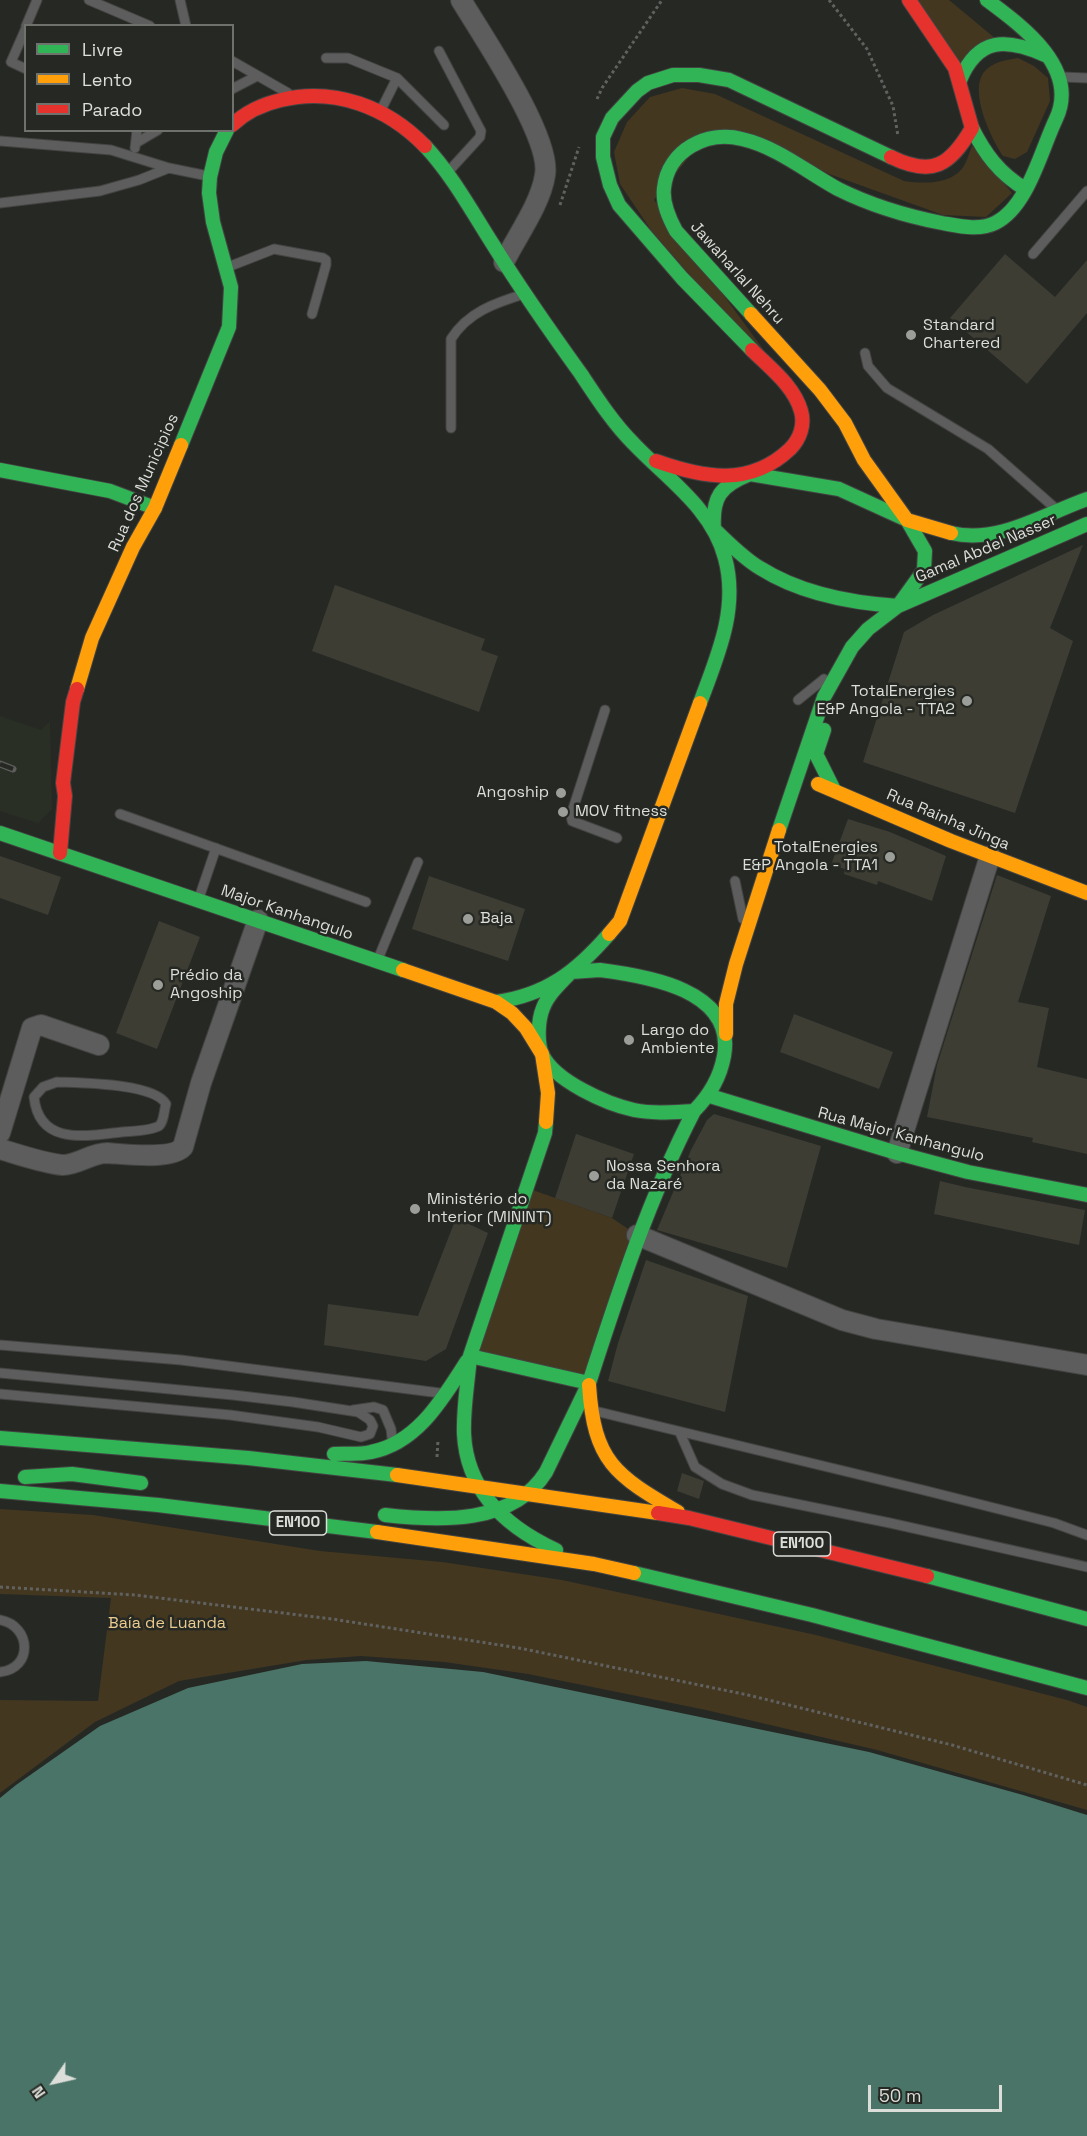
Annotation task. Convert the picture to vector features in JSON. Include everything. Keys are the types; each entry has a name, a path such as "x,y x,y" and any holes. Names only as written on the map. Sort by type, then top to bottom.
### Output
{"main road":[{"path":"909,0 948,55 960,80 972,128 987,158 999,172 1024,189"},
{"name":"Jawaharlal Nehru","path":"898,606 924,570 925,551 907,520 864,460 845,423 820,390 676,231 668,216 664,188 668,174 684,150 709,137 727,136 750,141 840,190 909,216 965,228 983,227 1004,219 1024,189 1061,106 1060,77 1048,57 1024,31 987,0"},
{"path":"960,80 962,71 979,51 992,45 1007,43 1028,46 1048,57"},
{"path":"248,1458 370,1452 393,1446 422,1425 446,1394 470,1356 545,1133 548,1093 539,1031 542,1010 553,991 590,955 620,921 723,640 730,612 730,581 724,554 714,530 712,512 718,493 731,481 765,467 794,446 802,431 801,405 783,381 667,261 630,219 612,192 604,166 602,138 611,118 631,95 654,79 681,72 729,80 911,167 926,168 943,164 954,157 972,128"},
{"path":"234,124 256,107 292,95 311,94 338,97 364,104 392,119 417,138 446,174 621,430 686,494 714,530 739,554 768,573 798,586 850,600 898,606"},
{"name":"Rua dos Municipios","path":"60,853 65,796 64,774 73,702 92,638 134,547 155,508 229,327 233,304 226,268 212,226 208,202 208,177 225,132"},
{"name":"Gamal Abdel Nasser","path":"647,456 669,466 698,473 750,474 839,489 907,520 953,534 975,537 1003,533 1087,499"},
{"path":"0,470 110,490 155,508"},
{"name":"Gamal Abdel Nasser","path":"898,606 1087,524"},
{"path":"834,790 816,754 835,702 866,647 903,620 962,591 1023,551"},
{"path":"368,1513 415,1519 465,1517 495,1509 518,1501 527,1495 551,1464 590,1383 637,1234 679,1138 694,1111 710,1096 723,1065 726,1004 736,964 824,697 852,646 868,629 898,606"},
{"name":"Rua Rainha Jinga","path":"796,777 834,790 990,856 1087,893"},
{"name":"Major Kanhangulo","path":"0,833 496,1002 512,1013 526,1028 542,1054"},
{"path":"496,1002 517,1000 535,994 571,972 600,970 635,974 695,996 708,1006 726,1034"},
{"path":"542,1054 566,1079 600,1099 634,1110 666,1113 694,1111"},
{"name":"Rua Major Kanhangulo","path":"710,1096 897,1153 968,1172 1087,1195"},
{"path":"470,1356 590,1383"},
{"path":"470,1356 464,1436 467,1459 476,1486 513,1528 533,1539 594,1564"},
{"name":"EN100","path":"590,1383 592,1429 598,1447 620,1475 689,1518"},
{"name":"EN100","path":"0,1438 248,1458 476,1486 689,1518 880,1563 1082,1616"},
{"path":"10,1477 72,1474 155,1485"},
{"name":"EN100","path":"0,1491 158,1505 369,1531 594,1564 823,1618 1087,1688"}],"street":[{"path":"461,0 537,132 545,154 546,174 539,195 504,262"},
{"path":"897,1153 990,856"},
{"path":"0,1149 62,1165 75,1163 101,1153 166,1155 180,1151 201,1083 258,920"},
{"path":"0,1133 6,1091 32,1028 41,1025 99,1045"},
{"path":"637,1234 842,1320 876,1329 1087,1365"}],"lane":[{"path":"27,24 38,0"},
{"path":"89,0 145,24"},
{"path":"180,0 186,24"},
{"path":"24,32 11,62 24,68"},
{"path":"439,51 481,131 480,137 446,174"},
{"path":"326,58 348,58 397,78 444,125"},
{"path":"234,63 292,95"},
{"path":"234,88 258,76"},
{"path":"1060,77 1087,78"},
{"path":"380,112 397,78"},
{"path":"134,156 137,132"},
{"path":"135,143 154,132"},
{"path":"0,141 111,150 208,177"},
{"path":"0,203 100,191 139,180 169,168"},
{"path":"1033,254 1087,191"},
{"path":"226,268 274,249 323,258 326,260 326,265 312,314"},
{"path":"451,428 451,339 459,327 488,306 526,293"},
{"path":"865,353 868,366 887,388 988,449 1056,510"},
{"path":"798,700 840,665"},
{"path":"605,710 571,815 572,821 617,838"},
{"path":"120,814 366,902"},
{"path":"199,900 216,848"},
{"path":"377,962 418,862"},
{"path":"735,881 741,912 748,929"},
{"path":"50,1083 87,1083 149,1092 161,1098 166,1104 162,1122 158,1126 83,1136 63,1134 48,1128 40,1119 34,1097 50,1083"},
{"path":"6,1091 34,1097"},
{"path":"0,1345 182,1360 446,1394"},
{"path":"0,1373 233,1395 358,1412 370,1420 373,1426 370,1434 361,1437 318,1427 230,1415 0,1394"},
{"path":"350,1411 369,1407 383,1410 391,1429 393,1446"},
{"path":"590,1410 923,1490 1054,1523 1087,1534"},
{"path":"680,1433 695,1467 722,1484 752,1495 1087,1567"},
{"path":"0,1620 15,1626 20,1632 25,1648 19,1663 13,1668 0,1672"}],"path":[{"path":"829,0 867,49 893,106 898,137"},
{"path":"0,1587 135,1595 450,1636 519,1648 759,1698 952,1745 1087,1785"}],"shaded area":[{"path":"0,716 41,730 50,721 52,809 38,823 0,811"},
{"path":"366,1661 483,1672 869,1752 1087,1815 1087,2136 0,2136 0,1798 100,1726 188,1688 302,1664"}],"green space":[{"path":"915,0 949,0 996,39 961,69"},
{"path":"1018,58 1034,66 1048,78 1050,101 1027,152 1015,159 1003,156 992,137 983,112 979,87 981,77 990,66"},
{"path":"682,88 715,94 904,181 938,182 954,176 965,164 972,145 1012,193 986,217 943,215 710,131 654,200 809,412 651,230 620,184 614,152 627,122 650,97"},
{"path":"527,1188 612,1218 637,1235 589,1383 470,1356"},
{"name":"Baía de Luanda","path":"0,1509 93,1515 320,1551 442,1562 562,1580 816,1635 1067,1700 1087,1707 1087,1810 877,1750 706,1710 528,1674 444,1662 361,1656 307,1660 179,1681 95,1722 0,1793 0,1700 98,1701 111,1598 0,1594"}],"building":[{"path":"1005,254 1055,297 1087,260 1087,313 1027,384 950,318"},
{"name":"TotalEnergies E&P Angola - TTA2","path":"1083,545 1050,628 1073,641 1015,813 863,762 904,632 933,615"},
{"path":"335,585 485,639 481,650 498,656 479,712 312,651"},
{"name":"TotalEnergies E&P Angola - TTA1","path":"848,819 890,832 946,856 932,901 878,881 877,885 844,874 845,869 831,865"},
{"path":"0,856 61,877 48,915 0,898"},
{"path":"997,875 1051,896 1018,1002 1049,1008 1037,1067 1087,1079 1087,1154 1032,1142 1033,1138 927,1117 937,1065"},
{"name":"Baja","path":"429,876 525,909 508,961 412,929"},
{"name":"Prédio da Angoship","path":"159,921 200,937 157,1049 116,1033"},
{"path":"794,1014 893,1052 879,1089 780,1052"},
{"path":"714,1114 821,1146 787,1268 657,1230 691,1150 707,1120"},
{"name":"Nossa Senhora da Nazaré","path":"576,1134 634,1154 612,1218 555,1198"},
{"path":"940,1181 1085,1210 1079,1245 934,1214"},
{"path":"456,1218 488,1233 446,1349 426,1361 324,1345 328,1304 418,1316"},
{"path":"646,1260 748,1296 725,1412 608,1381 618,1343"},
{"path":"682,1473 704,1481 699,1499 677,1491"}],"railway":[{"path":"0,764 13,769"}],"traffic: fast":[{"path":"751,314 673,226 664,199 667,175 673,163 681,153 703,141 729,137 742,139 780,154 838,189 888,209 962,226 982,227 995,223 1006,215 1025,191 1056,119 1061,100 1060,83 1054,66 1044,50 1016,22 987,0"},
{"path":"960,80 975,56 995,45 1018,46 1045,55"},
{"path":"752,350 682,278 619,205 610,185 603,157 603,137 612,118 637,91 648,83 673,75 699,75 729,80 891,157"},
{"path":"972,128 994,162 1025,189"},
{"path":"181,445 229,327 231,287 213,222 209,193 216,152 226,132"},
{"path":"425,146 453,181 524,293 612,419 633,443 687,495 710,524 719,540 729,577 728,614 719,650 700,703"},
{"path":"0,470 110,491 155,508"},
{"path":"750,474 839,489 907,520 925,551 924,570 898,606 827,596 776,577 748,560 714,529 715,509 720,494 731,483 750,474"},
{"path":"951,533 986,535 1003,531 1037,520 1087,499"},
{"path":"779,830 824,697 852,647 868,629 898,606 1087,524"},
{"path":"824,730 816,754 834,790"},
{"path":"0,833 403,970"},
{"path":"496,1002 530,994 559,980 584,960 609,934"},
{"path":"600,970 663,982 684,990 702,1001 716,1016 724,1034 724,1056 714,1086 694,1111 649,1112 623,1107 582,1090 548,1064 540,1049 539,1037 541,1013 545,1003 571,972 600,970"},
{"path":"710,1096 897,1153 968,1172 1087,1195"},
{"path":"546,1122 545,1133 470,1356 589,1383 649,1211 694,1111"},
{"path":"470,1356 464,1434 473,1473 481,1490 506,1518 538,1541 556,1550"},
{"path":"334,1454 371,1452 388,1447 402,1439 428,1417 467,1361"},
{"path":"385,1515 428,1518 473,1516 515,1502 532,1489 546,1472 589,1383"},
{"path":"0,1438 248,1458 397,1475"},
{"path":"25,1477 72,1474 141,1483"},
{"path":"0,1491 158,1505 377,1532"},
{"path":"634,1573 812,1615 1087,1688"},
{"path":"927,1576 1087,1619"}],"traffic: slow":[{"path":"751,314 820,390 845,423 864,460 907,520 951,533"},
{"path":"77,689 92,638 133,547 155,508 181,445"},
{"path":"609,934 620,921 700,703"},
{"path":"818,784 951,841 1087,893"},
{"path":"726,1034 726,1004 736,964 779,830"},
{"path":"403,970 496,1002 512,1013 526,1028 542,1054 548,1093 546,1122"},
{"path":"589,1385 596,1432 612,1464 638,1487 678,1512"},
{"path":"397,1475 658,1513"},
{"path":"377,1532 594,1564 634,1573"}],"traffic: jam":[{"path":"891,157 918,166 929,167 939,164 956,151 972,128 955,68 909,0"},
{"path":"234,123 249,112 268,104 281,100 321,96 359,104 377,111 410,132 425,146"},
{"path":"656,461 692,472 726,476 759,469 775,461 794,445 802,427 798,402 781,378 752,350"},
{"path":"60,853 65,796 63,783 73,702 77,689"},
{"path":"658,1513 689,1518 927,1576"}],"place":[{"name":"Standard Chartered","path":"911,335"},
{"name":"TotalEnergies E&P Angola - TTA2","path":"967,701"},
{"name":"Angoship","path":"561,793"},
{"name":"MOV fitness","path":"563,812"},
{"name":"TotalEnergies E&P Angola - TTA1","path":"890,857"},
{"name":"Baja","path":"468,919"},
{"name":"Prédio da Angoship","path":"158,985"},
{"name":"Largo do Ambiente","path":"629,1040"},
{"name":"Nossa Senhora da Nazaré","path":"594,1176"},
{"name":"Ministério do Interior (MININT)","path":"415,1209"}]}
